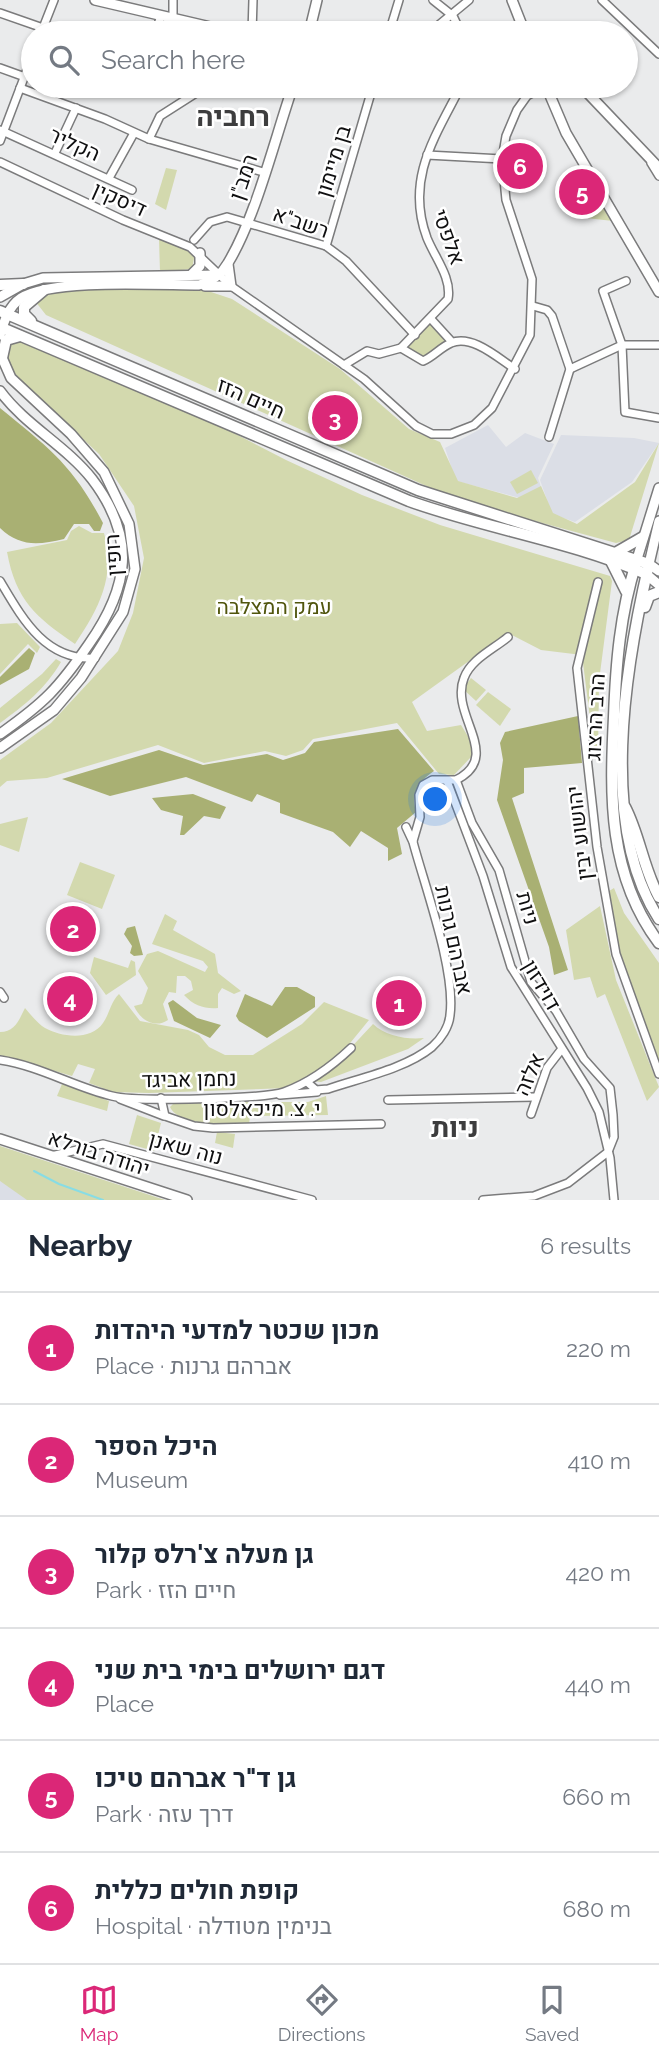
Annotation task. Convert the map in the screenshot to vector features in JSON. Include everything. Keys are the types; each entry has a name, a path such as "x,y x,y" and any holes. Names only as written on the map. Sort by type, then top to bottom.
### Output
{"main road":[{"path":"0,285 23,284"},
{"path":"40,327 26,317 23,310 29,300 44,290"},
{"name":"חיים הזז","path":"4,312 418,490 651,567"},
{"name":"חיים הזז","path":"1,330 409,501 464,520 614,556"},
{"path":"1,356 6,340 23,337"},
{"path":"627,594 614,556 643,537"},
{"name":"הרב הרצוג","path":"636,564 627,594 616,660 612,824 620,862 631,894 659,943"},
{"name":"הרב הרצוג","path":"651,567 631,665 623,803 630,854 645,894 659,919"},
{"path":"631,665 646,601 651,594 659,592"},
{"path":"623,803 635,825 645,869 659,897"}],"street":[{"path":"46,21 54,0"},
{"path":"95,0 182,21"},
{"path":"173,0 173,19"},
{"path":"253,0 253,21"},
{"path":"312,21 317,0"},
{"path":"393,21 399,0"},
{"path":"433,0 455,21"},
{"path":"446,21 469,0"},
{"path":"512,0 520,21"},
{"path":"602,0 624,21"},
{"path":"0,13 21,22"},
{"path":"159,21 161,16"},
{"path":"638,34 659,54"},
{"path":"0,68 21,76"},
{"path":"0,141 20,88"},
{"path":"48,98 149,139 263,172"},
{"path":"149,139 160,116 188,98"},
{"name":"רמב\"ן","path":"218,275 229,263 246,222 289,98"},
{"name":"בן מיימון","path":"326,246 370,98"},
{"name":"אלפסי","path":"401,348 445,305 449,293 427,238 420,205 420,175 455,98"},
{"name":"דיסקין","path":"0,162 200,253 231,286 345,365 416,426 441,435 463,430 486,415 515,369 530,335 533,306 530,267 506,200 502,159 506,136 517,110 526,98"},
{"path":"550,98 566,133 659,292"},
{"path":"592,98 659,169"},
{"path":"55,153 76,108"},
{"name":"הקליר","path":"2,130 132,190"},
{"path":"109,178 134,133"},
{"path":"427,155 502,159"},
{"path":"649,160 659,176"},
{"name":"רשב\"א","path":"194,240 200,230 218,218 227,216 326,246 346,261 415,335"},
{"path":"191,275 200,266 200,253"},
{"path":"1,330 4,312 20,299 44,290 231,286 229,263"},
{"path":"0,297 23,284 54,278 218,275"},
{"path":"199,285 218,275"},
{"path":"626,281 603,291 622,345 625,412 659,418"},
{"path":"533,306 547,310 552,316 569,369 549,437"},
{"path":"431,319 452,342"},
{"path":"345,365 367,351 379,354 401,348 423,361 452,342 461,341 478,346 515,369"},
{"path":"569,369 622,345 659,345"},
{"name":"רופין","path":"0,748 54,710 94,658 123,612 132,590 135,569 129,524 96,462 18,385 1,356"},
{"name":"רופין","path":"0,391 84,470 103,496 118,528 123,559 121,587 107,617 80,658 46,701 0,733"},
{"name":"הרב הרצוג","path":"636,564 659,488"},
{"name":"הרב הרצוג","path":"651,567 659,522"},
{"path":"651,567 659,571"},
{"path":"651,567 659,585"},
{"path":"0,581 30,629 46,644 70,657 94,658"},
{"name":"יהושוע יבין","path":"598,582 577,668 597,847 616,954 659,1074"},
{"path":"413,842 420,817 419,794 423,785 432,780 456,780 470,768 478,752 476,739 466,721 463,679 475,662 508,637"},
{"name":"ניות","path":"456,780 472,822 499,870 531,982 556,1011 578,1051 610,1088 614,1137 608,1152"},
{"name":"דוידזון","path":"447,781 483,876 511,967 598,1112 608,1152 614,1200"},
{"name":"אברהם גרנות","path":"276,1094 302,1095 328,1089 414,1058 434,1045 448,1024 451,1005 444,960 413,842 406,827"},
{"name":"נחמן אביגד","path":"0,1061 20,1063 109,1096 161,1098 276,1094 307,1082 351,1048"},
{"name":"אלזה","path":"531,1114 547,1068 561,1050"},
{"path":"307,1082 316,1090 328,1089"},
{"name":"י. צ. מיכאלסון","path":"109,1096 168,1117 213,1128 381,1124"},
{"path":"388,1100 536,1097"},
{"path":"161,1098 162,1113 168,1117"},
{"name":"יהודה בורלא","path":"0,1139 187,1200"},
{"name":"נוה שאנן","path":"50,1156 103,1144 312,1200"},
{"path":"483,1200 524,1197 554,1190 568,1183 608,1152"}],"shaded area":[{"path":"488,425 506,447 525,433 554,444 538,478 541,487 520,498 456,481 445,448"},
{"path":"561,435 634,438 659,443 632,482 575,522 552,514 540,480"},
{"path":"0,1181 6,1184 28,1200 0,1200"}],"green space":[{"path":"579,166 613,221 586,218 573,202 568,184"},
{"path":"166,168 177,170 166,210 155,204"},
{"path":"159,238 195,253 192,269 160,272"},
{"path":"61,289 205,290 232,299 340,369 409,429 440,442 458,481 517,498 541,486 553,513 577,524 635,482 659,443 629,540 616,543 472,504 433,489 46,315 35,301 42,295"},
{"path":"432,322 445,342 424,358 405,348"},
{"name":"עמק המצלבה","path":"12,342 25,342 157,393 286,460 362,495 440,525 610,576 612,581 599,681 598,754 595,758 582,655 541,650 508,633 412,702 427,731 461,725 474,746 471,757 454,775 439,774 397,723 313,739 303,750 286,756 265,751 204,763 158,745 47,778 7,781 0,787 0,760 51,723 118,651 133,613 144,558 134,506 99,454 14,375 4,357"},
{"path":"0,408 70,471 103,523 100,531 94,531 89,524 74,524 64,539 30,543 15,539 0,528"},
{"path":"531,470 538,483 517,494 510,482"},
{"path":"79,526 92,533 104,533 108,564 98,605 75,644 39,616 22,596 7,552 67,540 71,531"},
{"path":"17,623 40,647 37,653 28,644 0,674 0,624"},
{"path":"29,648 35,653 29,669 0,685 0,677"},
{"path":"56,659 61,662 41,688 0,723 0,708"},
{"path":"471,678 486,690 476,701 463,689"},
{"path":"488,692 511,709 500,726 476,705"},
{"path":"578,716 582,763 524,768 524,793 512,798 568,970 554,975 549,947 497,800 503,760 500,743 505,732"},
{"path":"398,729 434,771 417,788 414,799 416,812 397,828 402,854 388,861 388,848 361,831 350,847 333,832 280,813 280,803 257,794 252,802 186,777 110,796 62,779 159,750 203,765 267,754 283,760 305,753 314,742"},
{"path":"193,794 226,807 220,819 204,816 184,835 180,835 183,816 161,810 152,798"},
{"path":"28,817 19,852 0,845 0,824"},
{"path":"80,862 115,875 102,909 67,895"},
{"path":"614,888 624,913 659,963 659,1064 620,953 606,893"},
{"path":"600,906 616,980 659,1087 647,1101 605,994 597,998 590,977 574,980 566,930"},
{"path":"165,914 177,921 173,930 215,954 218,973 241,991 234,994 222,988 218,994 218,1008 204,1007 184,995 193,990 191,981 185,976 177,976 176,993 169,992 163,1004 168,1020 158,1024 144,1019 134,1006 142,1004 148,988 138,971 147,954 158,951 205,972 208,967 203,961 152,944"},
{"path":"135,926 143,955 134,956 130,953 132,946 124,934 127,928"},
{"path":"94,957 128,968 131,960 135,962 136,975 106,995 90,973"},
{"path":"285,987 297,987 315,997 315,1007 267,1038 239,1021 236,1016 245,994 272,1006"},
{"path":"119,994 140,1021 188,1030 199,1035 209,1047 225,1055 253,1055 302,1024 324,1002 369,1020 342,1053 305,1080 288,1088 113,1092 89,1083 95,1069 78,1064 72,1076 0,1055 0,1032 13,1028 25,1008 45,1028 67,1035 84,1035 98,1029"},
{"path":"173,1000 197,1018 221,1025 210,1038 174,1021 168,1003"},
{"path":"373,1024 384,1032 397,1036 424,1038 408,1049 321,1082 313,1081 330,1070"},
{"path":"62,1084 109,1101 107,1111 57,1096"},
{"path":"326,1096 328,1115 250,1116 249,1124 194,1121 183,1118 170,1107 174,1103 185,1102 308,1102"},
{"path":"137,1115 161,1123 154,1151 129,1144"},
{"path":"217,1132 235,1134 233,1148 215,1143"},
{"path":"0,1146 165,1200 27,1200 0,1181"}],"waterway":[{"path":"34,1171 59,1184 103,1200"}],"place":[{"name":"קופת חולים כללית","path":"520,166"},
{"name":"גן ד\"ר אברהם טיכו","path":"582,192"},
{"name":"גן מעלה צ'רלס קלור","path":"335,418"},
{"name":"היכל הספר","path":"73,929"},
{"name":"דגם ירושלים בימי בית שני","path":"70,999"},
{"name":"מכון שכטר למדעי היהדות","path":"399,1003"}],"district":[{"name":"רחביה","path":"233,116"},
{"name":"ניות","path":"455,1127"}]}
